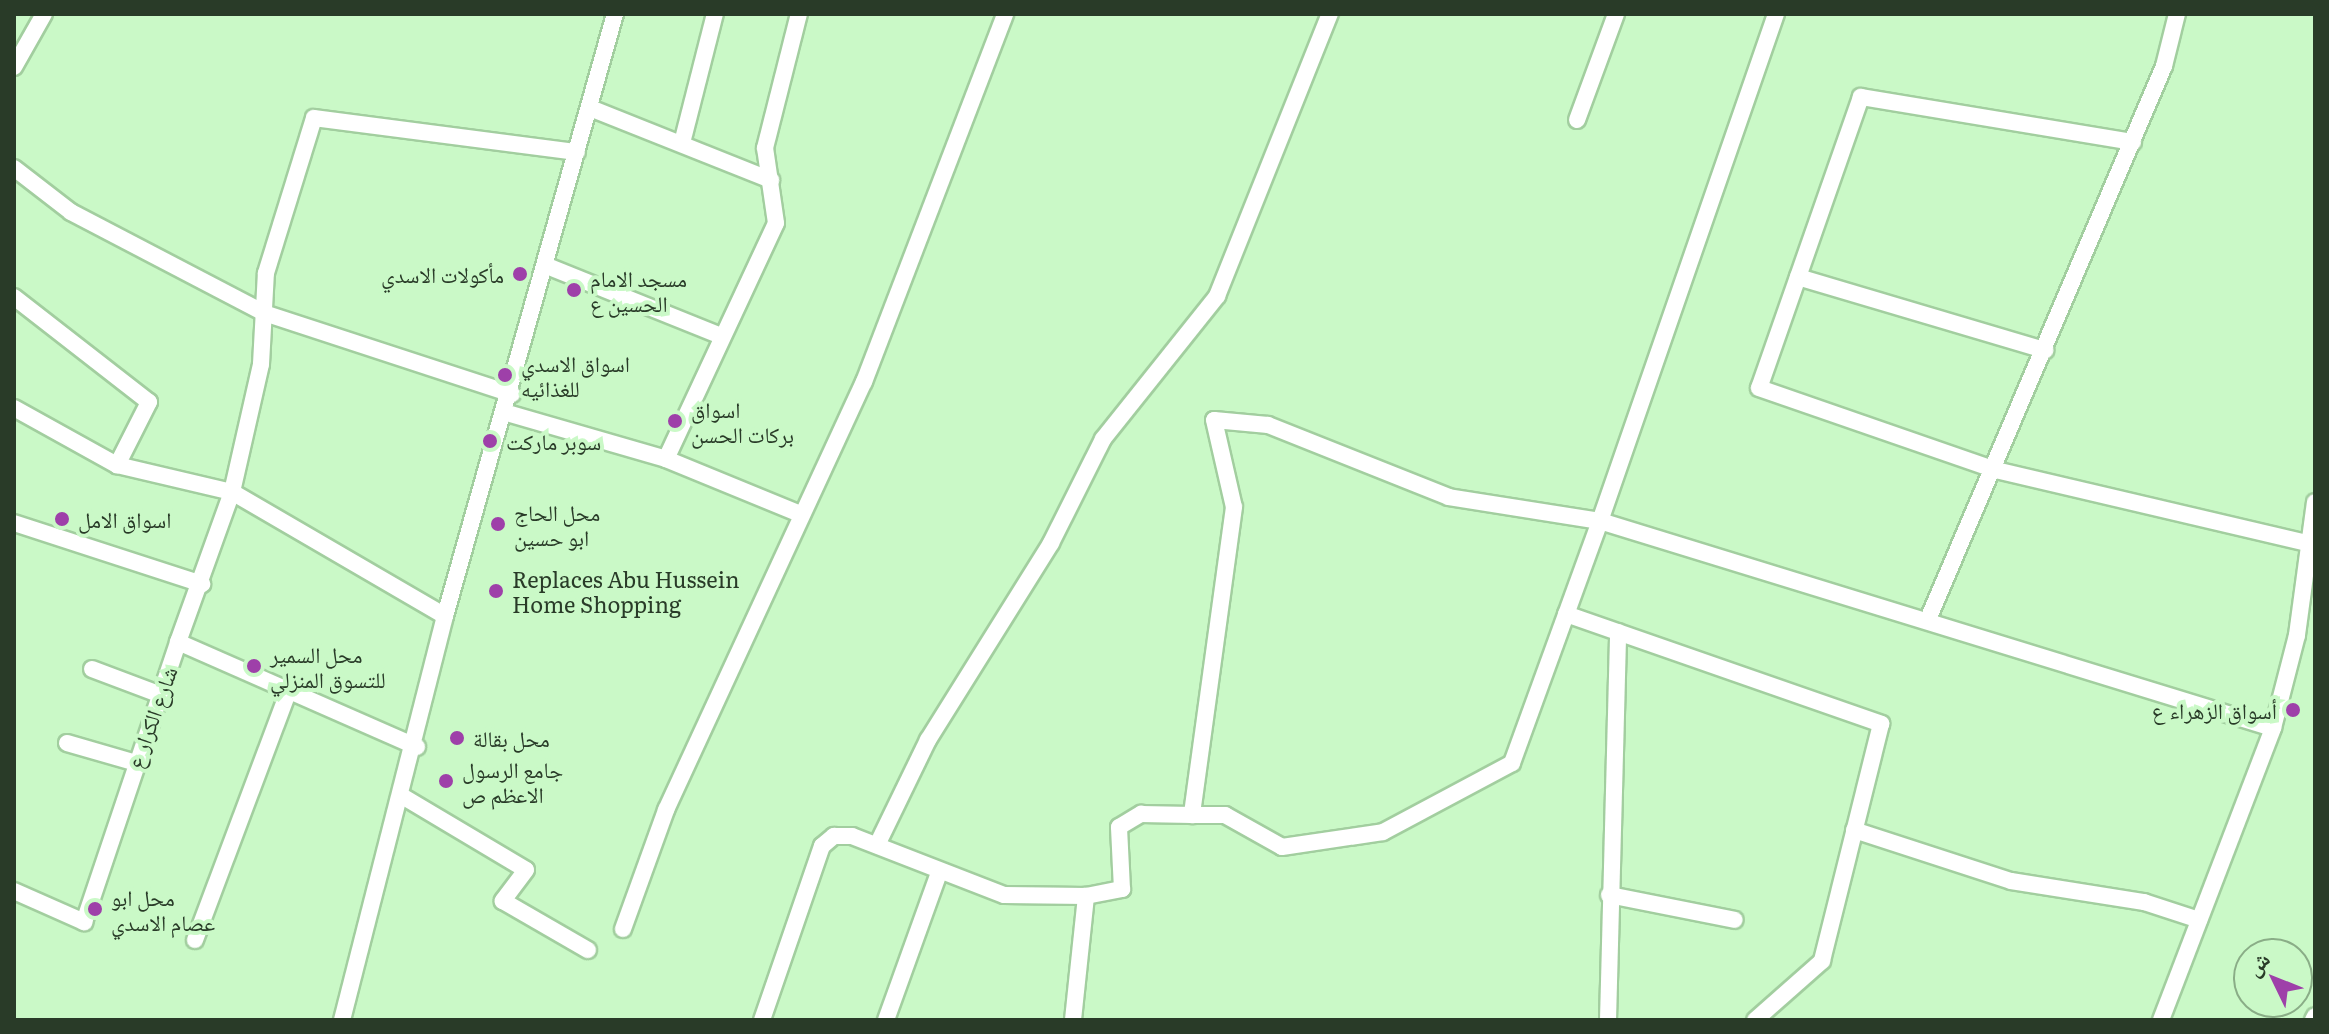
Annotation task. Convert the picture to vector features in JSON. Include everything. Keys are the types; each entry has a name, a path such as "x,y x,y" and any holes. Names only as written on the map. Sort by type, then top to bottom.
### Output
{"street":[{"path":"14,67 44,14"},
{"path":"342,1020 356,945 417,747 445,616 507,413 615,14"},
{"path":"682,143 715,14"},
{"path":"666,459 776,223 767,137 799,14"},
{"path":"623,929 666,810 717,711 800,514 864,382 1005,14"},
{"path":"877,845 935,727 1051,543 1103,439 1217,296 1330,14"},
{"path":"1577,120 1616,14"},
{"path":"762,1020 822,846 843,835 877,845 939,873 1024,899 1086,896 1122,889 1119,827 1141,814 1225,815 1282,847 1383,832 1512,763 1600,521 1776,14"},
{"path":"1929,617 1996,470 2133,142 2177,14"},
{"path":"2133,142 1861,97 1759,388 1996,470 2307,543"},
{"path":"590,108 771,180"},
{"path":"178,642 202,584 232,492 261,364 266,273 314,118 577,152"},
{"path":"14,168 71,212 264,313 512,394"},
{"path":"547,266 721,336"},
{"path":"1798,277 2045,350"},
{"path":"14,297 149,402 117,465"},
{"path":"14,408 117,465 232,492 445,616"},
{"path":"507,413 666,459 800,514"},
{"path":"1192,815 1234,507 1214,420 1268,425 1449,497 1600,521 1929,617 2273,728"},
{"path":"2161,1020 2273,728 2297,635 2310,566 2307,543 2315,502"},
{"path":"14,523 202,584"},
{"path":"1566,614 1881,724 1822,961 1755,1020"},
{"path":"1608,1020 1618,632"},
{"name":"شارع الكرار ع","path":"14,891 84,922 133,762 178,642 417,747"},
{"path":"92,669 158,694"},
{"path":"195,940 288,692"},
{"path":"67,743 133,762"},
{"path":"402,796 526,870 503,901 588,950"},
{"path":"1854,830 2011,881 2144,902 2199,920"},
{"path":"886,1020 939,873"},
{"path":"1609,895 1735,920"},
{"path":"1073,1020 1086,896"}],"place":[{"name":"مأكولات الاسدي","path":"520,274"},
{"name":"مسجد الامام الحسين ع","path":"574,290"},
{"name":"اسواق الاسدي للغذائيه","path":"505,375"},
{"name":"اسواق بركات الحسن","path":"675,421"},
{"name":"سوبر ماركت","path":"490,441"},
{"name":"اسواق الامل","path":"62,519"},
{"name":"محل الحاج ابو حسين","path":"498,524"},
{"name":"Replaces Abu Hussein Home Shopping","path":"496,591"},
{"name":"محل السمير للتسوق المنزلي","path":"254,666"},
{"name":"أسواق الزهراء ع","path":"2293,710"},
{"name":"محل بقالة","path":"457,738"},
{"name":"جامع الرسول الاعظم ص","path":"446,781"},
{"name":"محل ابو عصام الاسدي","path":"95,909"}]}
